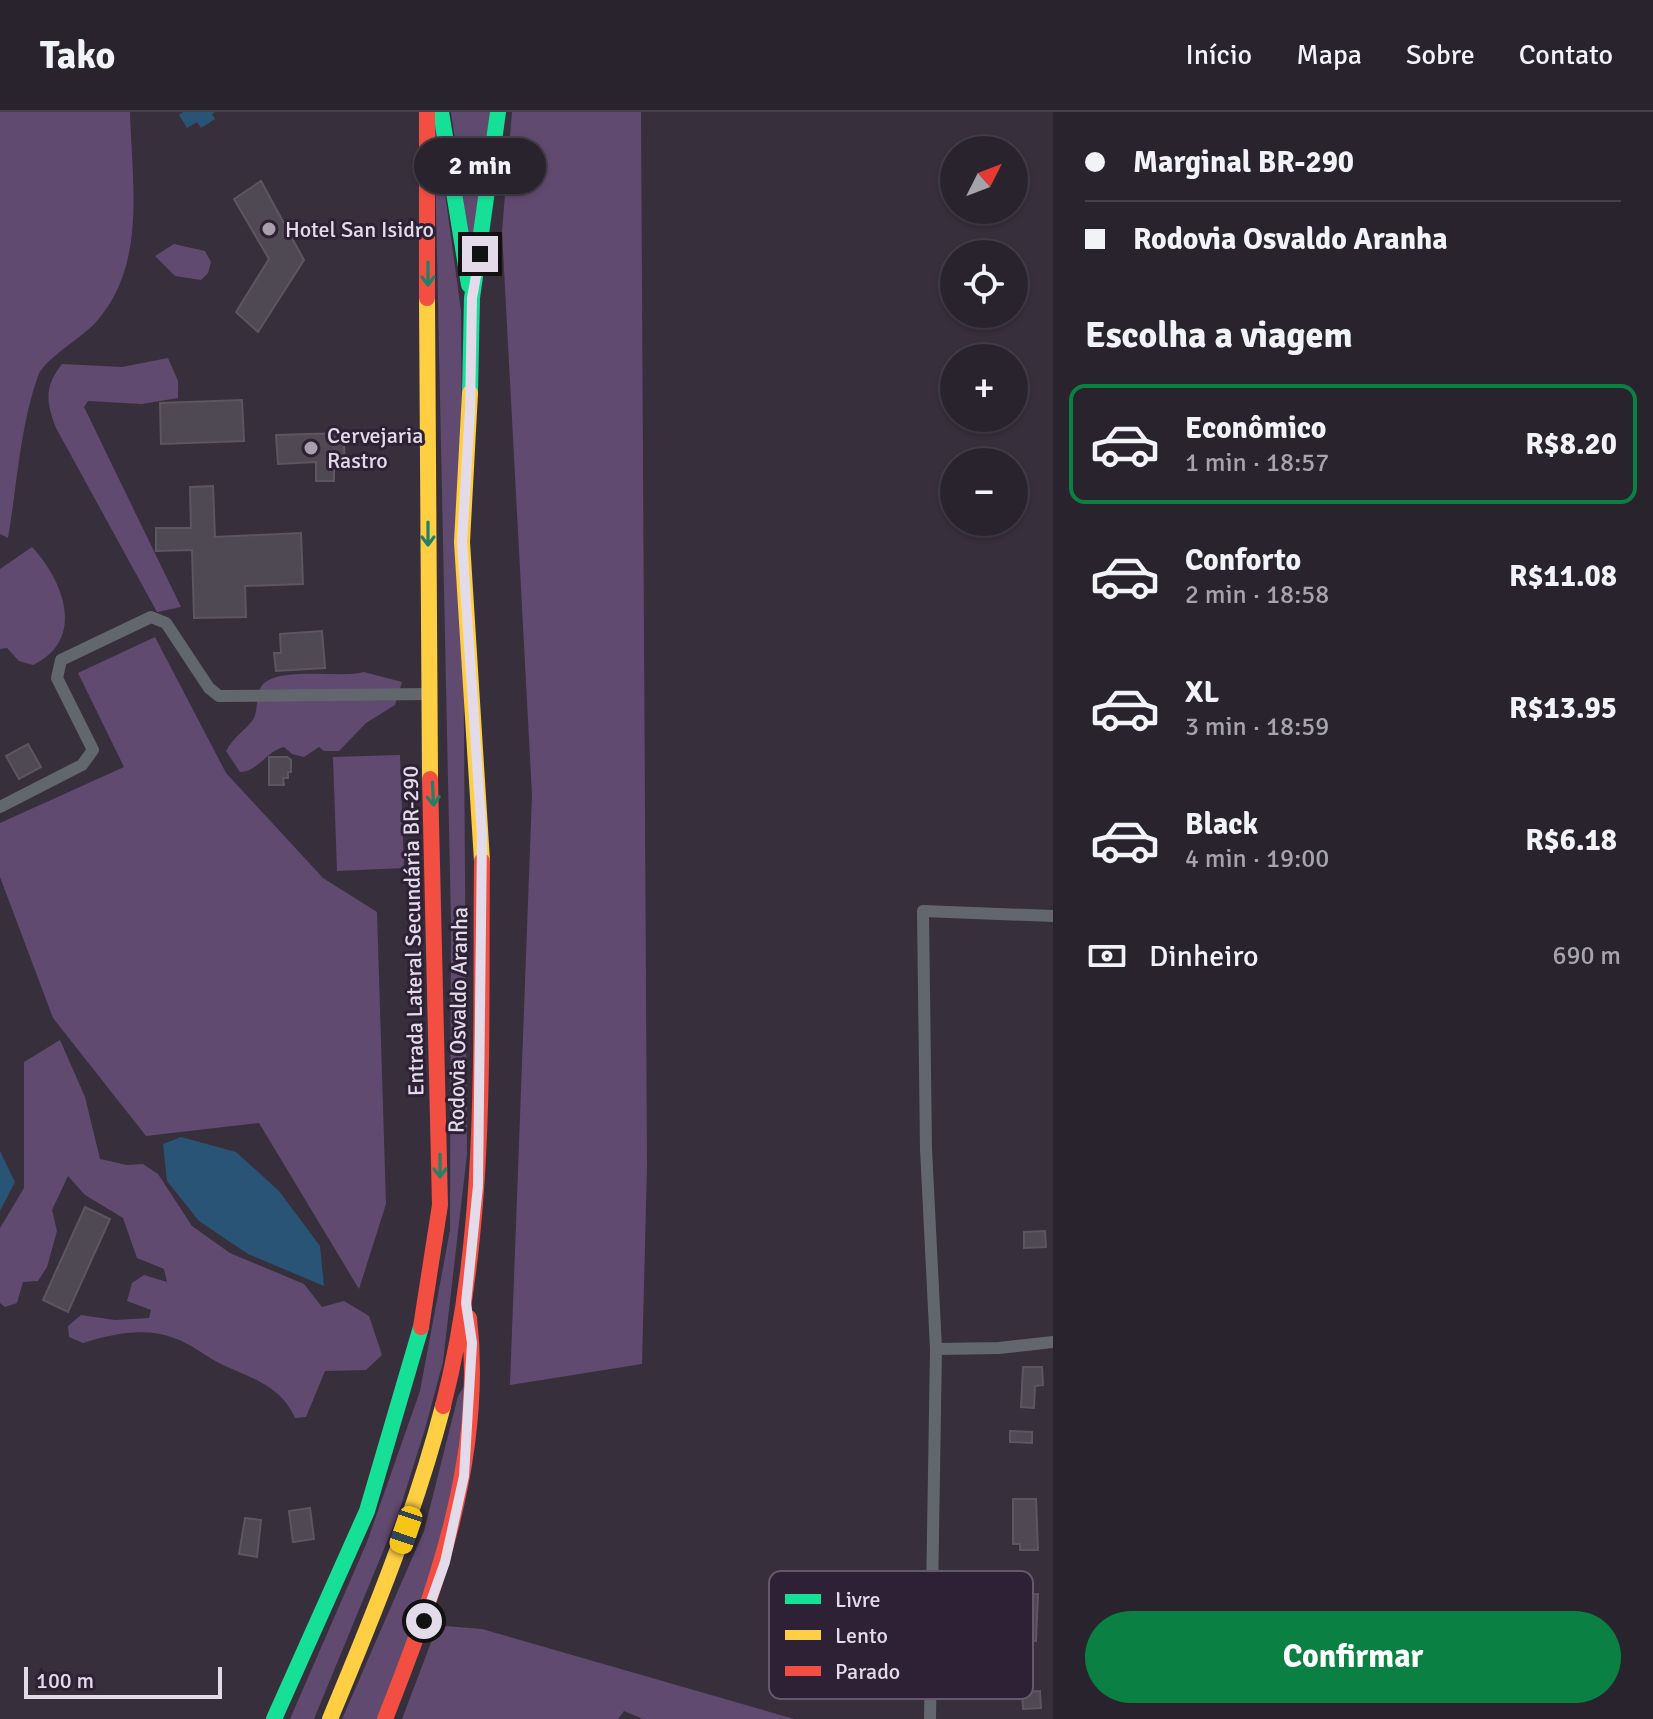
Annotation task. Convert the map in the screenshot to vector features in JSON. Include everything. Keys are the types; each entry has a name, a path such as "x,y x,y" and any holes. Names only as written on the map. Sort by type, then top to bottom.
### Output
{"main road":[{"name":"Entrada Lateral Secundária BR-290","path":"274,1719 367,1511 400,1405 426,1299 440,1205 434,823 428,694 427,112"},
{"name":"Rodovia Osvaldo Aranha","path":"441,112 472,298"},
{"name":"Rodovia Osvaldo Aranha","path":"330,1719 397,1558 426,1473 445,1411 466,1303 478,1186 482,836 462,542 470,410 472,298 498,112"},
{"path":"385,1719 441,1573 464,1476 472,1343 466,1303"}],"street":[{"path":"0,807 82,765 93,750 57,678 61,660 151,617 166,623 209,688 219,696 428,694"},
{"path":"932,1571 936,1349 926,1149 923,911 1053,916"},
{"path":"936,1349 999,1348 1053,1342"},
{"path":"930,1699 930,1719"}],"shaded area":[{"path":"0,112 130,112 134,195 130,249 112,300 96,322 48,362 38,376 23,436 8,538 0,534"},
{"path":"434,112 461,311 467,1154 443,1362 425,1429 398,1515 314,1719 290,1719 367,1542 420,1391 450,1230 451,923"},
{"path":"451,112 490,112 473,268"},
{"path":"512,112 641,112 647,1166 642,1364 510,1385 532,795 502,231"},
{"path":"174,244 205,251 211,262 208,273 201,280 175,276 155,256"},
{"path":"168,358 178,381 178,398 142,404 88,401 84,407 181,607 157,612 56,428 48,394 62,364 122,367"},
{"path":"32,547 53,576 64,609 60,641 49,654 33,665 19,661 7,648 0,649 0,569"},
{"path":"155,637 226,773 323,878 377,912 386,1204 359,1289 259,1123 146,1136 53,1018 0,877 0,823 124,767 78,673"},
{"path":"364,672 402,682 395,705 366,723 339,751 324,751 319,747 304,757 292,754 284,747 247,771 240,772 226,751 254,718 259,691 269,680 294,674"},
{"path":"400,755 404,868 337,871 333,757"},
{"path":"60,1040 85,1097 100,1159 127,1165 143,1164 158,1174 192,1226 230,1253 304,1284 322,1307 344,1301 369,1316 382,1355 366,1370 325,1371 306,1417 295,1418 282,1398 265,1385 174,1338 151,1333 128,1333 83,1343 69,1337 68,1326 81,1315 115,1320 149,1318 151,1310 127,1301 132,1283 144,1275 167,1282 164,1269 137,1258 123,1218 85,1195 68,1176 52,1210 57,1231 47,1267 38,1281 23,1282 17,1303 5,1307 0,1303 0,1228 24,1188 24,1062"},
{"path":"466,1383 448,1534 378,1719 342,1719 424,1531 458,1396"},
{"path":"445,1626 482,1629 794,1719 643,1719 624,1711 618,1719 402,1719 432,1640"}],"water":[{"path":"183,112 215,112 212,114 215,119 201,128 197,122 187,128 179,115"},
{"path":"181,1137 236,1152 279,1191 320,1246 324,1286 248,1254 199,1221 167,1181 163,1144"},
{"path":"0,1151 15,1182 0,1211"}],"building":[{"name":"Hotel San Isidro","path":"261,181 304,260 258,332 236,312 269,259 234,199"},
{"path":"242,400 244,441 161,444 160,403"},
{"name":"Cervejaria Rastro","path":"343,433 345,461 334,462 334,481 316,481 316,462 278,464 276,435"},
{"path":"213,486 215,537 301,533 303,584 245,586 246,617 194,618 192,550 156,551 156,528 191,528 190,487"},
{"path":"322,631 325,668 276,671 274,653 281,653 280,634"},
{"path":"28,744 41,767 19,779 6,756"},
{"path":"269,757 287,757 291,760 291,772 288,772 288,778 283,778 284,785 269,785"},
{"path":"85,1207 110,1219 68,1312 43,1300"},
{"path":"1045,1231 1046,1247 1024,1248 1024,1232"},
{"path":"1023,1367 1042,1367 1043,1385 1035,1386 1034,1408 1021,1407"},
{"path":"1010,1431 1032,1432 1032,1443 1010,1442"},
{"path":"1013,1499 1036,1499 1038,1550 1020,1550 1020,1544 1013,1544"},
{"path":"310,1508 314,1539 293,1542 289,1511"},
{"path":"245,1518 261,1520 257,1557 239,1554"},
{"path":"1033,1594 1038,1594 1036,1641 1033,1641"},
{"path":"1033,1691 1040,1691 1041,1708 1023,1709 1022,1699 1033,1699"}],"traffic: fast":[{"path":"441,112 469,285"},
{"path":"470,393 472,298 498,112"},
{"path":"274,1719 367,1511 421,1327"}],"traffic: slow":[{"path":"427,298 430,779"},
{"path":"470,393 462,542 482,861"},
{"path":"330,1719 406,1525 443,1406"}],"traffic: jam":[{"path":"427,112 427,298"},
{"path":"421,1327 440,1205 430,779"},
{"path":"443,1406 458,1339 475,1203 481,1066 482,861"},
{"path":"385,1719 438,1573 463,1472 470,1421 472,1370 469,1318"}],"place":[{"name":"Hotel San Isidro","path":"269,229"},
{"name":"Cervejaria Rastro","path":"311,448"}],"route":[{"path":"424,1621 445,1562 464,1476 472,1343 466,1303 478,1186 482,836 462,542 470,410 472,298 480,254"}]}
